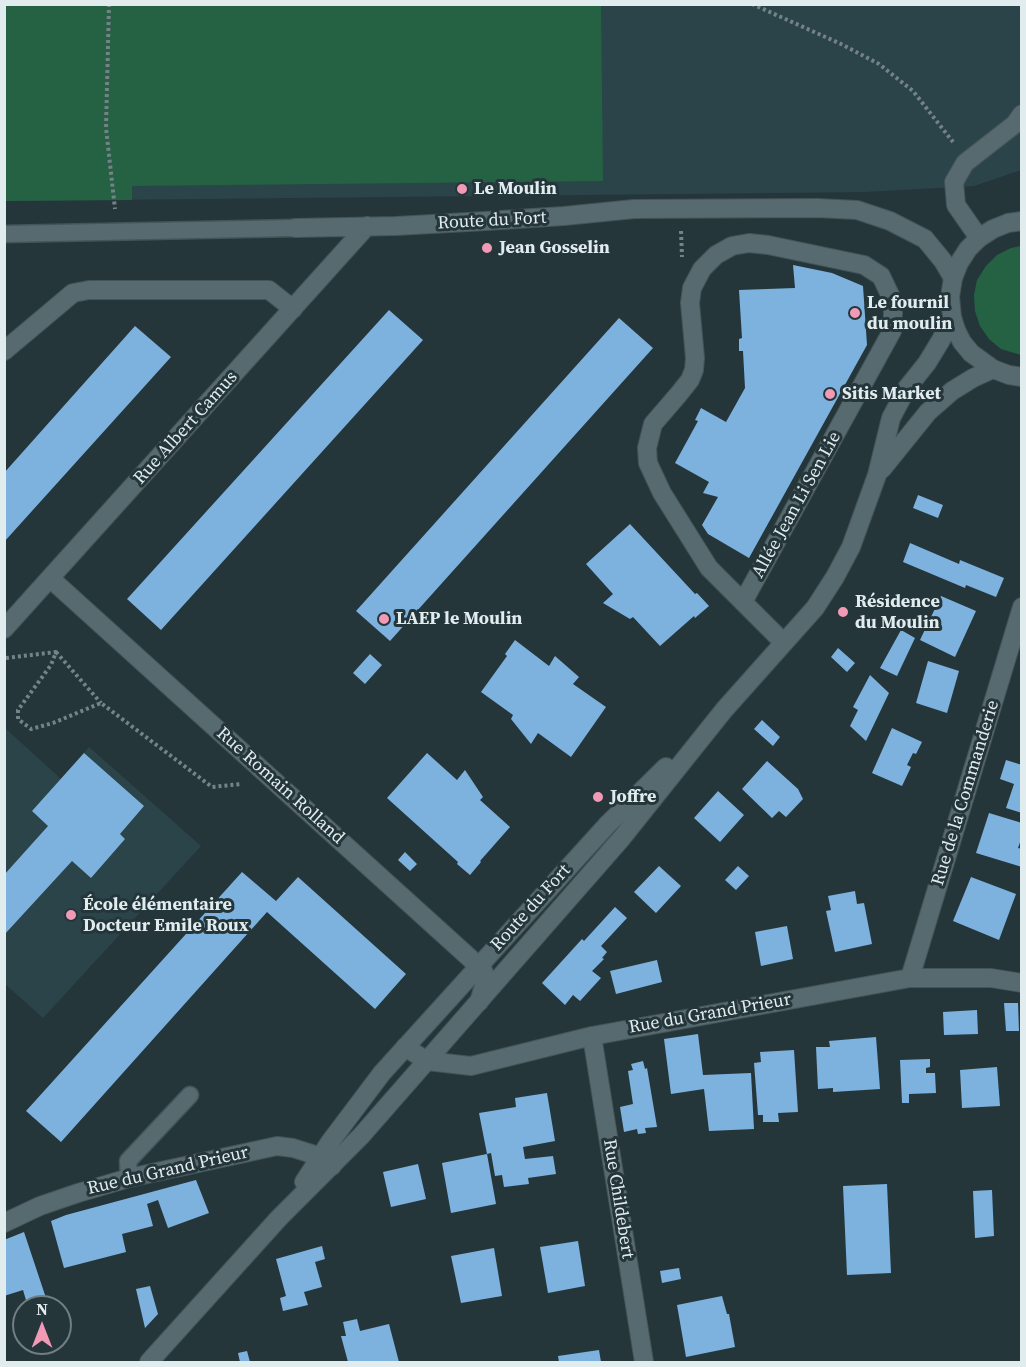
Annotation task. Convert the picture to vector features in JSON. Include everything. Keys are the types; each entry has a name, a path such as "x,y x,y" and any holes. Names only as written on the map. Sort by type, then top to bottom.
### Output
{"street":[{"path":"979,238 956,204 954,182 965,163 1015,123 1022,114"},
{"name":"Route du Fort","path":"295,228 564,216 634,209 817,207 857,210 890,221 926,239 953,278"},
{"path":"1022,221 1008,223 979,238 968,249 953,278 950,297 952,317 962,342 981,362 1009,375 1022,377"},
{"name":"Rue Albert Camus","path":"4,629 367,226"},
{"name":"Allée Jean Li Sen Lie","path":"743,602 892,331 893,313 891,297 881,276 864,265 749,243 732,246 716,255 702,269 692,288 690,303 694,370 690,380 653,424 647,448 648,463 662,493 709,568 743,602 783,642"},
{"path":"4,351 73,293 89,290 269,290 293,309"},
{"name":"Route du Fort","path":"326,1162 396,1096 428,1061 621,839 724,710 815,608 835,577 850,547 877,475 891,418 907,388 927,363 941,340 952,317"},
{"name":"Route du Fort","path":"877,475 928,412 952,391 993,369"},
{"name":"Rue Romain Rolland","path":"51,579 478,966"},
{"name":"Rue de la Commanderie","path":"910,978 1022,607"},
{"name":"Route du Fort","path":"326,1162 349,1116 382,1073 607,825 724,710"},
{"path":"478,966 486,979 479,1002"},
{"name":"Rue du Grand Prieur","path":"405,1047 428,1061 471,1066 592,1036 910,978 991,978 1022,983"},
{"name":"Rue Childebert","path":"592,1036 644,1362"},
{"name":"Rue du Grand Prieur","path":"4,1223 78,1192 129,1178 277,1146 293,1148 326,1162"},
{"path":"149,1362 279,1218 326,1162"}],"lane":[{"name":"Route du Fort","path":"4,234 295,228"},
{"path":"129,1178 128,1161 190,1095"}],"path":[{"path":"109,4 106,128 117,231"},
{"path":"752,4 841,44 879,64 913,91 956,146 965,163"},
{"path":"6,658 56,652"},
{"path":"56,652 101,703 212,787 248,783"},
{"path":"56,652 51,665 18,710 18,719 31,729 53,723 101,703"}],"shaded area":[{"path":"4,5 1021,5 1021,170 974,186 865,192 5,201"},
{"name":"École élémentaire Docteur Emile Roux","path":"5,728 61,779 89,747 201,846 43,1018 5,984"}],"green space":[{"path":"4,5 601,5 603,181 132,186 132,200 5,201"},
{"path":"1022,246 1021,355 1001,349 989,339 980,326 975,311 974,295 977,280 986,266 997,255 1011,248"}],"building":[{"path":"793,265 832,273 863,286 867,345 749,558 708,534 702,525 718,497 703,493 709,482 675,463 698,421 695,420 701,408 726,422 745,388 743,351 739,351 739,339 742,338 739,290 795,288"},
{"path":"389,310 423,340 161,630 127,599"},
{"path":"619,318 653,348 390,641 356,611"},
{"path":"135,326 171,357 4,542 4,473"},
{"path":"918,495 943,505 938,518 913,508"},
{"path":"630,524 709,606 660,646 633,617 630,619 603,603 613,594 586,564"},
{"path":"910,543 959,564 960,560 1004,578 996,597 966,585 965,588 903,562"},
{"path":"941,596 976,611 955,657 920,640"},
{"path":"901,630 915,638 897,676 880,668"},
{"path":"515,640 549,666 555,656 579,677 573,684 606,707 571,757 538,733 531,744 511,719 513,715 481,692 507,656 505,654"},
{"path":"838,648 855,663 847,672 831,657"},
{"path":"370,654 382,665 365,684 353,673"},
{"path":"928,661 959,671 947,713 916,703"},
{"path":"870,675 889,693 866,741 850,726 858,710 853,707"},
{"path":"762,720 780,737 773,746 754,729"},
{"path":"892,728 922,742 907,765 911,767 902,786 872,773"},
{"path":"84,753 144,806 120,834 125,839 91,878 72,861 4,935 4,875 48,826 32,811"},
{"path":"427,753 457,780 465,770 483,797 480,800 510,827 470,875 387,798"},
{"path":"1006,760 1022,765 1022,813 1006,808 1014,784 1000,779"},
{"path":"767,761 798,789 803,799 786,817 779,811 772,818 742,789"},
{"path":"718,791 744,815 720,842 694,818"},
{"path":"989,813 1022,823 1022,837 1018,848 1022,849 1022,867 976,853"},
{"path":"405,852 417,864 410,871 398,860"},
{"path":"659,866 681,886 656,913 634,892"},
{"path":"738,866 749,876 736,890 725,880"},
{"path":"242,872 276,901 298,877 406,974 375,1009 267,912 61,1142 26,1111"},
{"path":"971,877 1016,894 999,940 953,921"},
{"path":"855,891 857,904 864,903 872,944 835,952 826,911 831,910 828,896"},
{"path":"615,907 627,918 601,946 607,952 602,958 604,959 592,971 601,978 580,1001 573,995 565,1005 542,983"},
{"path":"787,926 793,959 761,966 755,932"},
{"path":"657,960 662,982 616,994 610,971"},
{"path":"1004,1003 1018,1003 1019,1031 1006,1031"},
{"path":"977,1010 978,1034 944,1035 943,1012"},
{"path":"698,1034 703,1075 751,1073 754,1129 709,1131 704,1089 671,1094 664,1039"},
{"path":"876,1037 880,1089 833,1092 833,1088 818,1089 816,1047 830,1047 829,1041"},
{"path":"794,1050 798,1112 778,1113 779,1122 763,1122 763,1115 758,1115 754,1063 761,1062 760,1052"},
{"path":"930,1059 930,1067 926,1068 926,1073 935,1073 936,1093 909,1094 909,1103 902,1103 900,1060"},
{"path":"643,1061 645,1069 647,1068 657,1127 645,1128 646,1133 638,1134 637,1129 624,1132 620,1107 633,1104 628,1071 633,1070 631,1064"},
{"path":"997,1067 1000,1106 962,1108 960,1070"},
{"path":"547,1093 555,1141 523,1147 525,1159 553,1156 556,1174 528,1178 529,1184 504,1187 502,1175 495,1176 491,1153 487,1154 479,1113 516,1107 515,1098"},
{"path":"487,1154 496,1204 451,1213 442,1163"},
{"path":"418,1164 426,1199 391,1207 383,1172"},
{"path":"196,1180 209,1213 168,1228 158,1200 147,1204 153,1226 122,1234 126,1252 64,1268 51,1221"},
{"path":"887,1184 891,1273 847,1275 843,1186"},
{"path":"992,1190 994,1236 975,1238 973,1191"},
{"path":"24,1232 45,1295 24,1295 23,1290 4,1296 4,1240"},
{"path":"578,1241 585,1286 548,1293 540,1247"},
{"path":"322,1246 325,1259 315,1262 322,1287 304,1292 308,1305 283,1311 280,1298 286,1296 276,1259"},
{"path":"494,1248 502,1296 461,1303 451,1256"},
{"path":"679,1268 681,1279 662,1283 660,1271"},
{"path":"150,1286 158,1314 145,1328 136,1289"},
{"path":"722,1296 727,1314 729,1314 735,1347 686,1357 677,1305"},
{"path":"357,1319 360,1331 389,1324 399,1362 348,1362 341,1336 346,1336 343,1322"},
{"path":"599,1350 601,1362 559,1362 558,1356"},
{"path":"247,1351 250,1362 240,1362 238,1353"}],"place":[{"name":"Le Moulin","path":"462,189"},
{"name":"Jean Gosselin","path":"487,248"},
{"name":"Le fournil du moulin","path":"855,313"},
{"name":"Sitis Market","path":"830,394"},
{"name":"Résidence du Moulin","path":"843,612"},
{"name":"LAEP le Moulin","path":"384,619"},
{"name":"Joffre","path":"598,797"},
{"name":"École élémentaire Docteur Emile Roux","path":"71,915"}]}
